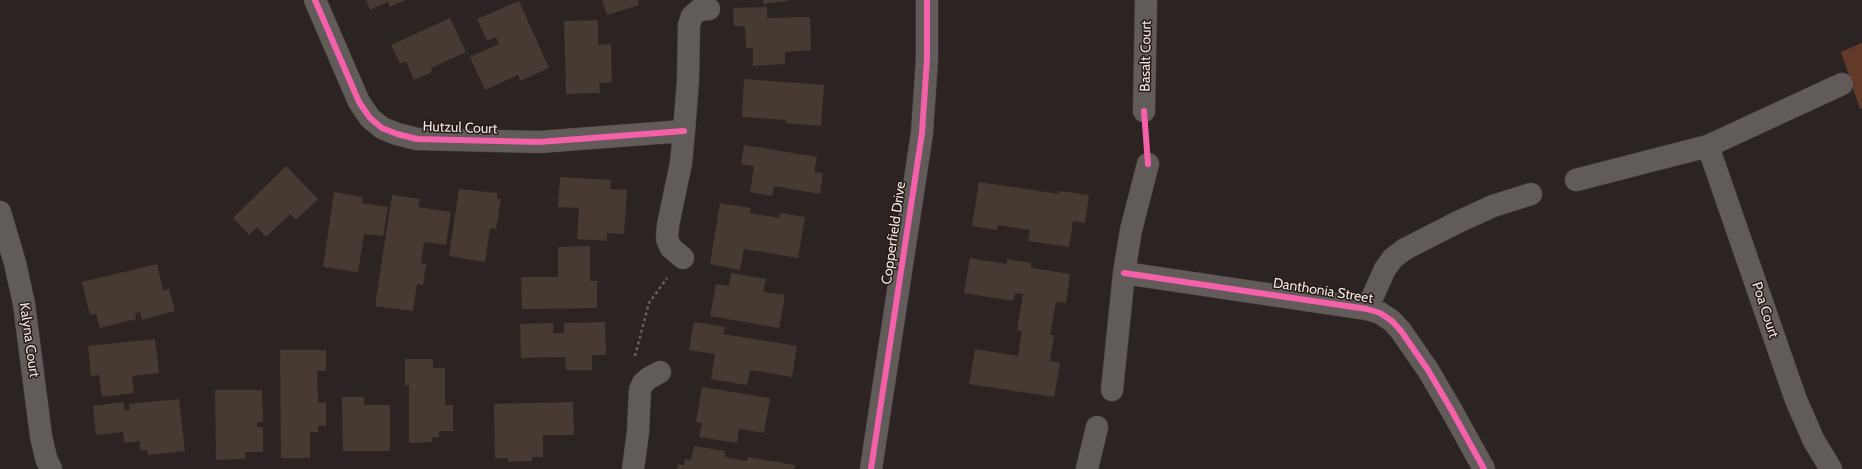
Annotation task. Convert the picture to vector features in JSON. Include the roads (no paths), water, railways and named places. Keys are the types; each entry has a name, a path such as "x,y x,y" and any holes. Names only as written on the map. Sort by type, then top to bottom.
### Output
{"street":[{"name":"Hutzul Court","path":"315,0 359,102 370,118 382,128 398,134 417,139 539,142 684,131"},
{"name":"Copperfield Drive","path":"871,469 922,133 927,59 927,0"},
{"name":"Basalt Court","path":"1144,111 1146,0"},
{"path":"680,256 671,248 667,239 668,226 681,163 688,80 689,25 692,16 698,10 709,9"},
{"path":"1576,180 1708,146 1842,84"},
{"name":"Poa Court","path":"1708,146 1796,400 1814,441 1831,469"},
{"path":"1112,390 1124,273 1131,230 1148,164"},
{"name":"Danthonia Street","path":"1367,309 1385,269 1393,258 1406,249 1458,222 1493,206 1531,194"},
{"name":"Kalyna Court","path":"0,212 15,262 24,304 41,436 46,458 51,469"},
{"name":"Danthonia Street","path":"1124,273 1367,309 1380,313 1392,321 1401,331 1428,370 1484,469"},
{"path":"633,469 638,432 640,390 643,383 660,372"},
{"path":"1087,469 1097,427"}]}
